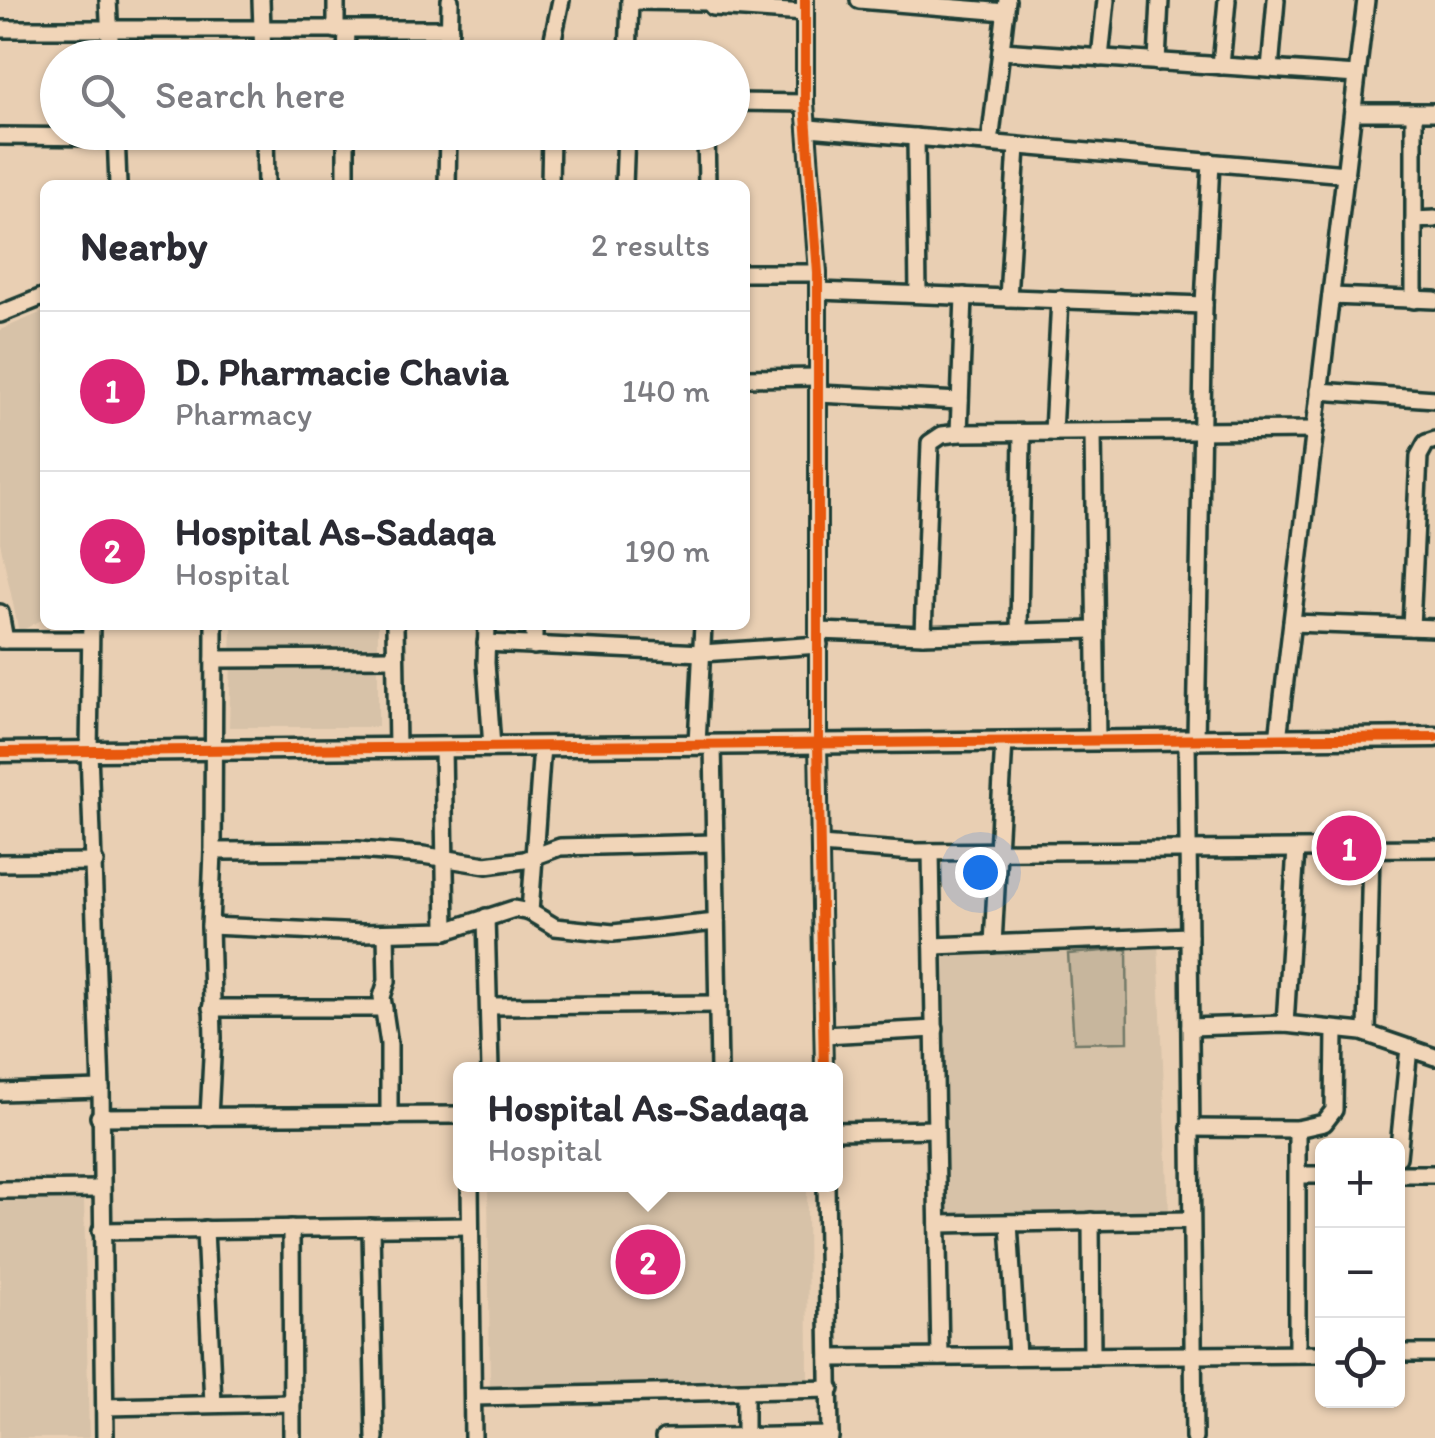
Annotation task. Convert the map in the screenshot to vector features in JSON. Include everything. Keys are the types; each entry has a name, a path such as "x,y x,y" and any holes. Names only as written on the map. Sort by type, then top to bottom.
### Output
{"street":[{"path":"108,0 110,40"},
{"path":"261,0 262,40"},
{"path":"336,0 343,40"},
{"path":"450,0 450,40"},
{"path":"552,40 562,0"},
{"path":"629,40 630,0 708,1 713,7 805,6 806,103 818,273 818,743 824,1062"},
{"path":"859,0 1006,6 990,143"},
{"path":"1100,58 1106,0"},
{"path":"1157,62 1160,0"},
{"path":"1220,66 1227,0"},
{"path":"1270,69 1276,0"},
{"path":"1278,738 1366,0"},
{"path":"0,29 450,29"},
{"path":"1001,51 1357,75"},
{"path":"750,102 806,103"},
{"path":"1353,112 1435,112"},
{"path":"1414,112 1414,300"},
{"path":"809,128 1346,174"},
{"path":"0,136 40,136"},
{"path":"916,137 918,294"},
{"path":"1008,298 1017,146"},
{"path":"117,150 118,180"},
{"path":"265,150 266,180"},
{"path":"346,150 346,180"},
{"path":"446,180 447,150"},
{"path":"550,150 550,180"},
{"path":"624,180 625,150"},
{"path":"706,150 707,180"},
{"path":"1194,1438 1188,849 1211,162"},
{"path":"1414,220 1435,220"},
{"path":"750,273 818,273"},
{"path":"818,291 1204,305"},
{"path":"959,433 964,296"},
{"path":"1330,296 1435,300"},
{"path":"0,314 40,298"},
{"path":"1053,432 1060,300"},
{"path":"750,378 818,377"},
{"path":"1319,392 1435,399"},
{"path":"818,394 960,401"},
{"path":"923,635 930,443 935,437 959,433 1314,430"},
{"path":"1092,432 1097,740"},
{"path":"1019,632 1022,433"},
{"path":"1411,627 1420,456 1426,443 1435,440"},
{"path":"0,612 2,640 90,632 89,751 101,1089 105,1438"},
{"path":"1292,622 1435,628"},
{"path":"209,1117 214,1038 210,926 214,630"},
{"path":"395,630 397,747"},
{"path":"487,630 492,747"},
{"path":"534,630 534,646"},
{"path":"703,630 720,1062"},
{"path":"486,644 702,653 819,638 1094,630"},
{"path":"214,659 396,658"},
{"path":"0,752 1435,737"},
{"path":"993,944 1004,741"},
{"path":"530,912 542,746"},
{"path":"443,747 446,931"},
{"path":"213,851 358,850 486,865 560,847 714,843"},
{"path":"820,845 931,852 1435,848"},
{"path":"1367,1033 1371,848"},
{"path":"1285,1024 1296,849"},
{"path":"931,852 940,1357"},
{"path":"0,863 95,862"},
{"path":"210,926 386,933 446,931 514,909 530,912 555,927 613,933 716,922"},
{"path":"486,917 490,1062"},
{"path":"386,933 388,1116"},
{"path":"933,946 1189,936"},
{"path":"490,1006 718,1004"},
{"path":"212,1008 384,1008"},
{"path":"1190,1027 1285,1024 1367,1033 1435,1057"},
{"path":"824,1036 934,1029"},
{"path":"1190,1128 1296,1129 1324,1123 1334,1110 1335,1030"},
{"path":"1400,1138 1410,1048"},
{"path":"0,1092 101,1089"},
{"path":"100,1118 453,1115"},
{"path":"843,1131 936,1129"},
{"path":"1296,1129 1297,1354"},
{"path":"1405,1174 1435,1174"},
{"path":"1299,1176 1315,1175"},
{"path":"0,1190 101,1189"},
{"path":"470,1192 473,1438"},
{"path":"664,1438 830,1436 826,1192"},
{"path":"938,1224 1191,1220"},
{"path":"1091,1221 1092,1356"},
{"path":"1009,1223 1017,1356"},
{"path":"102,1231 470,1226"},
{"path":"372,1227 376,1438"},
{"path":"291,1228 292,1438"},
{"path":"205,1229 213,1404"},
{"path":"1405,1353 1435,1353"},
{"path":"830,1358 1315,1354"},
{"path":"473,1397 831,1390"},
{"path":"745,1437 746,1392"},
{"path":"105,1407 292,1402"}],"shaded area":[{"path":"40,313 40,621 19,632 0,542 0,330"},
{"path":"232,630 378,630 378,727 229,727"},
{"path":"1158,940 1169,1212 946,1220 935,948"},
{"path":"1127,949 1128,1042 1074,1043 1068,954"},
{"path":"488,1192 807,1192 808,1386 490,1392"},
{"path":"84,1198 89,1438 0,1438 0,1200"}],"cycle path":[{"path":"805,0 805,103 818,273 818,743 824,1062"},
{"path":"0,752 1435,737"}],"place":[{"name":"D. Pharmacie Chavia","path":"1349,848"},
{"name":"Hospital As-Sadaqa","path":"648,1262"}]}
